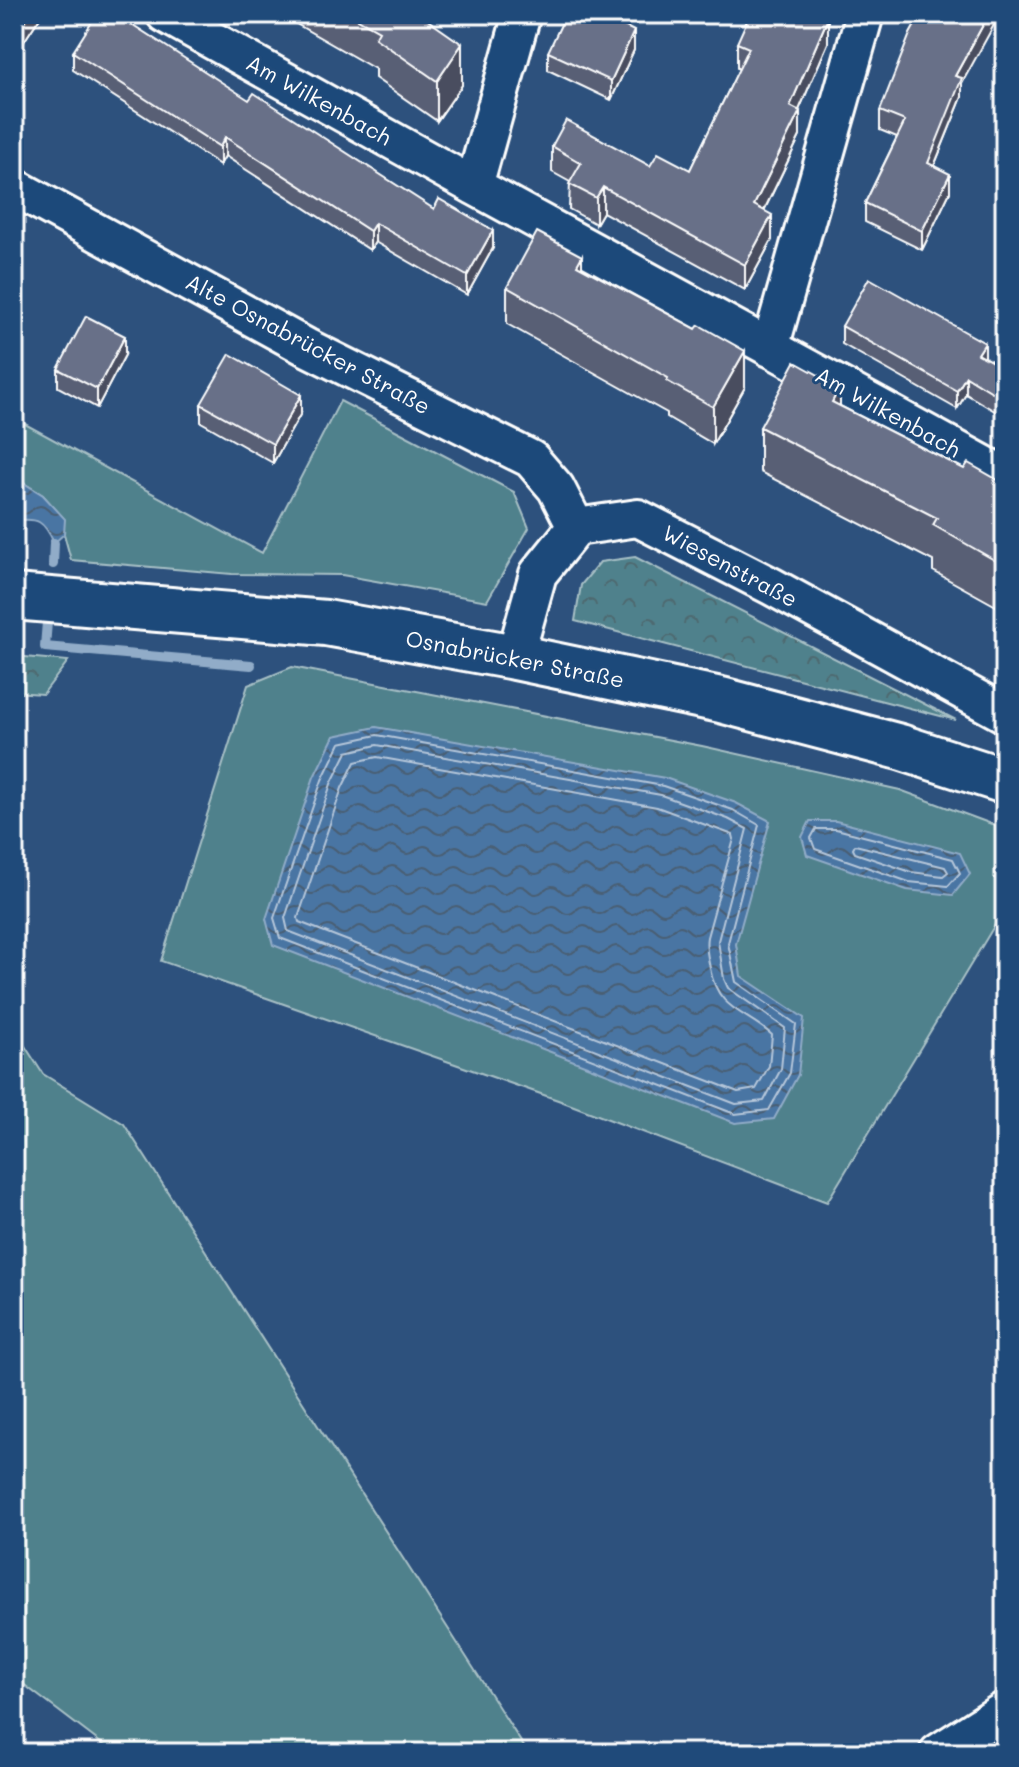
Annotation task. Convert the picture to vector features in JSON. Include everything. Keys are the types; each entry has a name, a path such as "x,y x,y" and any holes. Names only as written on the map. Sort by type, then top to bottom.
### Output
{"main road":[{"name":"Osnabrücker Straße","path":"14,597 326,623 515,657 721,700 900,747 1005,781"}],"street":[{"name":"Am Wilkenbach","path":"165,14 1005,476"},
{"path":"474,186 522,14"},
{"path":"770,348 865,14"},
{"name":"Alte Osnabrücker Straße","path":"14,187 306,347 531,459 556,488 576,527"},
{"name":"Wiesenstraße","path":"576,527 638,518 771,586 1005,714"},
{"path":"515,657 538,574 576,527"},
{"path":"938,1753 1005,1710"}],"green space":[{"path":"340,401 514,492 529,528 487,601 342,575 232,574 71,560 64,534 64,519 43,495 14,477 14,418 262,553"},
{"path":"635,557 956,720 575,621 581,585 600,562"},
{"path":"14,656 68,661 43,694 14,692"},
{"path":"292,667 702,746 900,790 1005,829 1005,908 827,1202 558,1100 161,961 248,685"},
{"path":"14,1029 43,1074 124,1124 528,1753 114,1753 14,1677"}],"water":[{"path":"14,477 43,495 65,519 64,534 54,543 39,522 14,521"},
{"path":"376,727 665,778 736,803 770,821 736,944 741,976 804,1018 798,1075 774,1119 735,1123 273,945 266,919 314,777 334,736"},
{"path":"810,821 836,821 960,853 970,874 953,895 907,890 807,855 802,837"}],"building":[{"path":"14,14 30,14 19,30 14,27"},
{"path":"97,14 116,14 249,100 254,93 434,209 439,199 493,230 467,276 375,223 370,231 225,137 220,147 73,52"},
{"path":"349,14 419,14 462,44 437,81 375,38 379,31"},
{"path":"566,14 622,14 618,23 634,31 611,81 548,52"},
{"path":"750,14 819,14 828,18 790,106 800,111 754,205 772,215 745,265 603,187 596,198 569,184 581,163 552,146 566,120 650,166 658,153 690,170 749,48 737,43"},
{"path":"921,14 989,14 955,76 962,78 928,163 950,174 922,231 865,203 905,121 880,111"},
{"path":"537,232 582,256 577,265 696,329 699,325 745,351 713,407 667,381 668,378 507,287"},
{"path":"869,278 985,343 978,354 1005,369 1005,400 966,376 957,391 842,326"},
{"path":"14,280 24,285 14,305"},
{"path":"86,316 125,336 97,389 58,369"},
{"path":"230,354 301,395 273,444 201,404"},
{"path":"795,362 840,387 832,402 964,469 968,463 1003,483 1005,566 933,525 937,518 760,427"}],"waterway":[{"path":"53,564 54,543"},
{"path":"47,622 45,647 251,665"}]}
